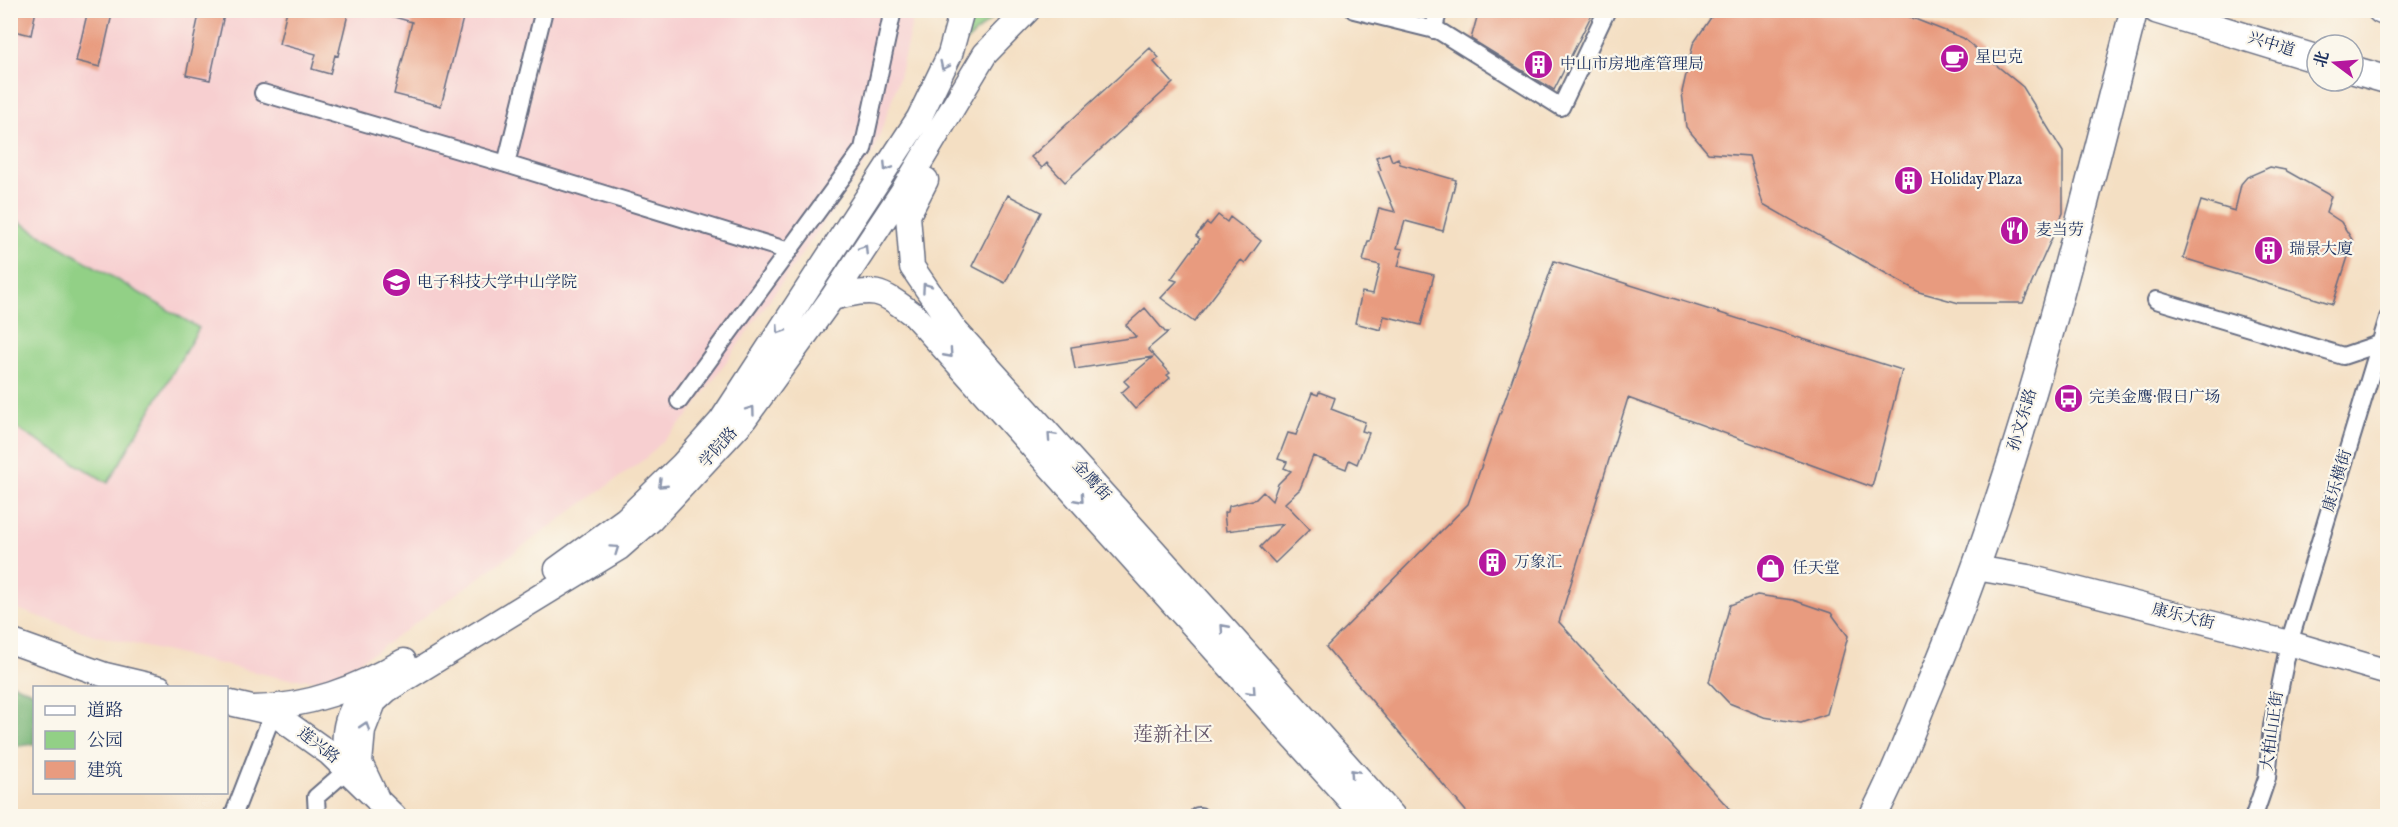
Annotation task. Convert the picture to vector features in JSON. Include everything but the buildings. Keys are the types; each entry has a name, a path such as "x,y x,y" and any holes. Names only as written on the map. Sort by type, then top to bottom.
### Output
{"main road":[{"name":"孙文东路","path":"1893,816 1984,570 2049,338 2134,10"},
{"name":"孙文东路","path":"1873,816 1951,635 1984,570 2002,541 2057,358 2130,84 2155,10"},
{"name":"兴中道","path":"2155,10 2305,55"},
{"path":"2381,10 2388,13"},
{"path":"2365,73 2388,80"}],"street":[{"path":"506,164 544,10"},
{"path":"679,401 863,149 893,10"},
{"name":"学院路","path":"386,809 360,763 363,730 383,682 538,583 626,519 682,465 721,421 919,118 950,54 962,10"},
{"name":"学院路","path":"383,682 618,548 651,520 743,421 832,298 904,189 985,54 1028,10"},
{"path":"1354,10 1434,30 1561,107 1606,10"},
{"path":"1434,30 1438,10"},
{"path":"263,93 506,164 789,251"},
{"name":"金鹰街","path":"954,105 941,151 908,215 912,267 955,330 1393,816"},
{"name":"金鹰街","path":"832,298 867,290 886,295 914,315 1364,816"},
{"path":"2156,300 2343,356 2379,344"},
{"name":"康乐横街","path":"2289,644 2388,318"},
{"name":"康乐大街","path":"1984,570 2028,577 2289,644 2388,672"},
{"path":"10,641 105,675 155,686"},
{"name":"大柏山正街","path":"2254,816 2267,778 2272,726 2289,644"},
{"path":"263,711 315,715 334,710 383,682"},
{"path":"263,711 312,701 359,685 383,682"},
{"path":"317,816 316,797 347,770 343,746 344,731 356,699"},
{"name":"莲兴路","path":"228,702 263,711 329,753 386,809"},
{"path":"233,816 263,711"}],"shaded area":[{"name":"电子科技大学中山学院","path":"11,11 915,11 897,85 874,151 688,416 646,458 378,650 344,670 316,680 281,678 94,635 11,607"}],"green space":[{"path":"971,11 1000,11 958,49"},
{"path":"11,217 199,328 108,483 11,425"},
{"path":"11,683 33,693 33,744 11,747"}],"place":[{"name":"星巴克","path":"1954,58"},
{"name":"中山市房地產管理局","path":"1539,65"},
{"name":"Holiday Plaza","path":"1909,180"},
{"name":"麦当劳","path":"2015,231"},
{"name":"瑞景大廈","path":"2268,250"},
{"name":"电子科技大学中山学院","path":"396,283"},
{"name":"完美金鹰·假日广场","path":"2068,398"},
{"name":"万象汇","path":"1493,563"},
{"name":"任天堂","path":"1771,569"}],"district":[{"name":"莲新社区","path":"1173,735"}]}
